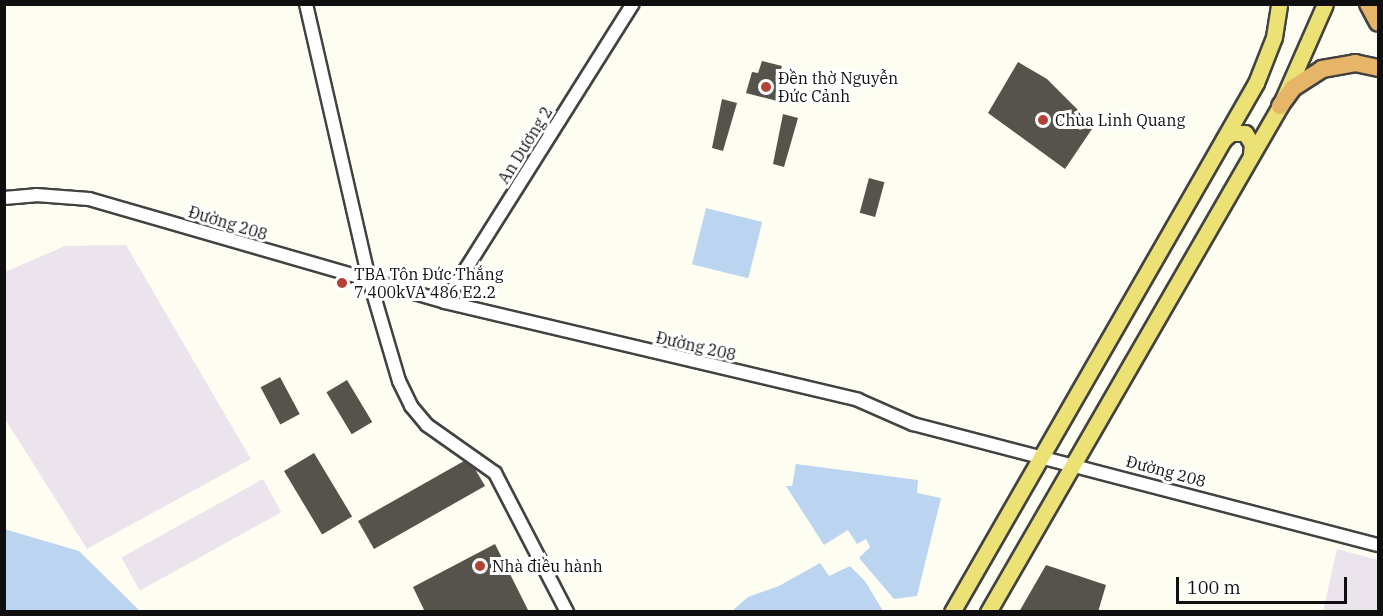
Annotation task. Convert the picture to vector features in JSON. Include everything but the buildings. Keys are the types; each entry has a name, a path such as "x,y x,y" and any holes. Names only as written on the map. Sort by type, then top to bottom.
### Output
{"highway":[{"path":"1368,4 1378,23"},
{"path":"1280,106 1302,80 1322,69 1355,63 1378,68"}],"main road":[{"path":"952,612 1263,68 1279,4"},
{"path":"988,612 1280,106 1325,4"},
{"path":"1224,139 1231,133 1245,133 1252,144 1251,154"}],"street":[{"path":"306,4 369,279 399,381 411,406 449,443 495,473 567,612"},
{"name":"An Dương 2","path":"445,302 633,4"},
{"name":"Đường 208","path":"4,198 36,195 88,199 445,302 858,400 913,424 1042,454 1378,545"}],"shaded area":[{"path":"126,245 251,459 87,549 5,419 5,272 65,246"},
{"path":"263,479 281,512 140,591 121,558"},
{"path":"1337,549 1378,560 1378,611 1323,611"}],"water":[{"path":"706,208 762,222 748,278 692,264"},
{"path":"796,464 918,480 917,493 941,498 917,596 894,599 859,558 870,547 866,539 857,544 848,530 824,545 786,486 792,486"},
{"path":"4,529 79,551 140,611 5,611"},
{"path":"820,563 829,576 850,566 865,581 883,611 732,611 748,597 779,586"}],"place":[{"name":"Đền thờ Nguyễn Đức Cảnh","path":"766,87"},
{"name":"Chùa Linh Quang","path":"1043,120"},
{"name":"TBA Tôn Đức Thắng 7 400kVA 486 E2.2","path":"342,283"},
{"name":"Nhà điều hành","path":"480,566"}]}
